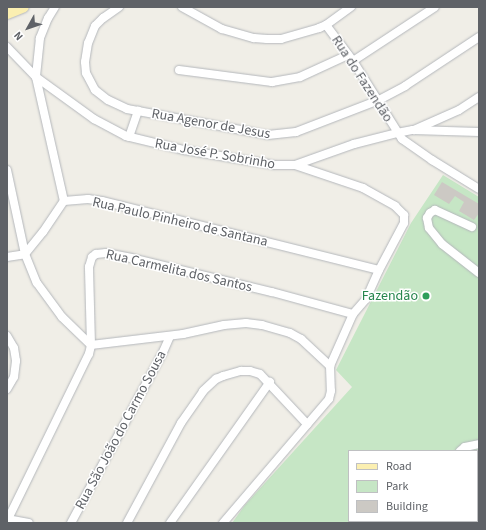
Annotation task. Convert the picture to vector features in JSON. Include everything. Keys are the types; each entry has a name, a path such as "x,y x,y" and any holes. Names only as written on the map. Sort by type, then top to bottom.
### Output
{"main road":[{"path":"7,14 24,7"}],"street":[{"path":"7,257 25,254 44,232 64,201 36,77 40,38 48,18 55,7"},
{"name":"Rua Agenor de Jesus","path":"119,7 103,18 90,35 85,51 86,73 95,90 108,100 127,109 256,133 276,135 307,128 379,100 405,86 479,37"},
{"path":"182,7 222,29 254,38 281,39 302,34 326,25 351,7"},
{"path":"179,70 272,82 300,77 351,58 434,7"},
{"name":"Rua do Fazendão","path":"326,25 351,58 379,100 397,133 405,142 479,189"},
{"name":"Rua José P. Sobrinho","path":"7,47 36,77 94,119 129,137 184,150 275,165 295,165 363,188 402,212 405,218 404,223 379,270"},
{"path":"413,130 455,112 479,97"},
{"path":"129,137 138,111"},
{"path":"295,165 354,144 413,130 479,132"},
{"path":"7,170 25,254 37,283 47,299 74,329 91,345 170,336 224,325 246,323 262,325 302,338 330,366"},
{"name":"Rua Paulo Pinheiro de Santana","path":"64,201 88,199 102,202 379,270"},
{"path":"472,227 435,210 430,213 427,218 429,228 442,244 479,273"},
{"name":"Rua Carmelita dos Santos","path":"91,345 89,267 92,258 100,253 131,258 265,290 352,314"},
{"path":"223,523 330,395 330,366 352,314 366,299 379,270"},
{"path":"7,336 16,368 7,389"},
{"name":"Rua São João do Carmo Sousa","path":"71,523 163,352 170,336"},
{"path":"29,523 7,519 86,362 91,345"},
{"path":"127,523 181,424 195,402 208,386 223,376 241,371 256,372 270,382 307,424"},
{"path":"170,523 270,382"},
{"path":"461,450 465,447 479,444"}],"green space":[{"name":"Fazendão","path":"443,175 479,197 479,523 232,523 245,505 352,387 336,370 411,223"}],"building":[{"path":"442,182 479,204 479,213 474,220 459,211 464,202 455,196 449,204 434,195"}],"place":[{"name":"Fazendão","path":"426,296"}]}
